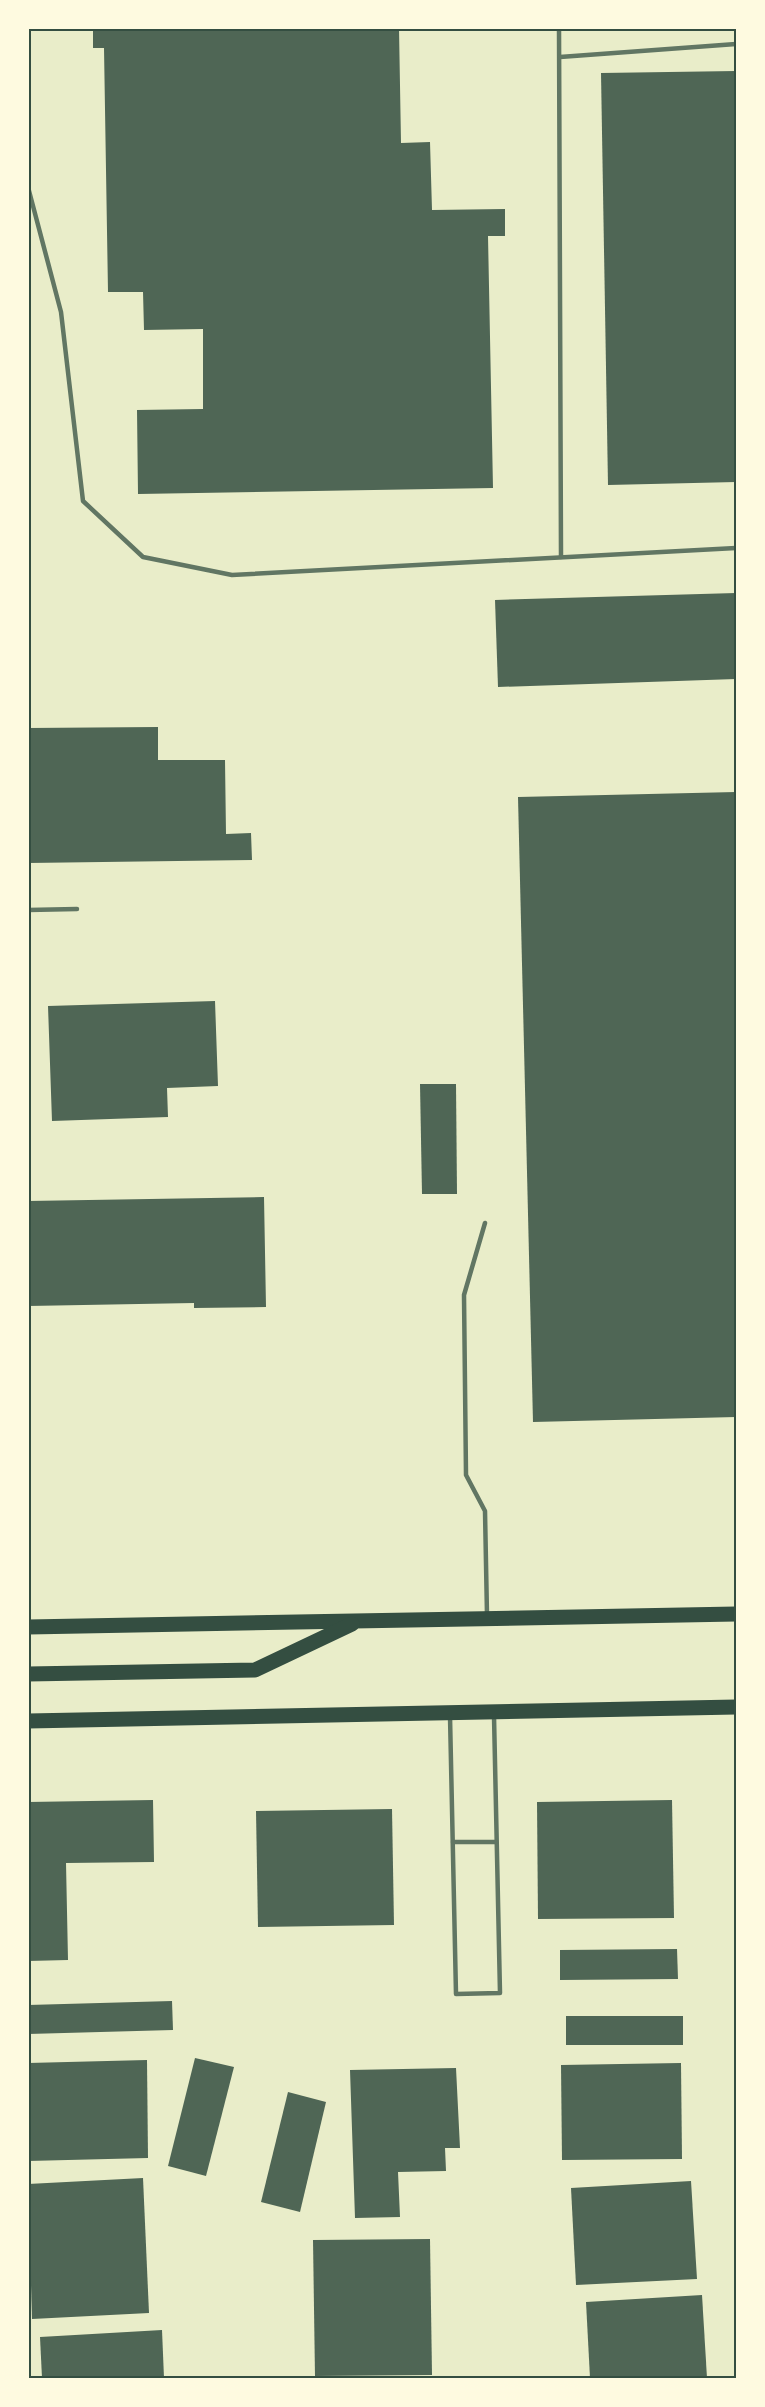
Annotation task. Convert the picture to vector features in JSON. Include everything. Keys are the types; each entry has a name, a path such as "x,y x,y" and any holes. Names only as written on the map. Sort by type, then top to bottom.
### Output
{"main road":[{"path":"28,1627 736,1614"},
{"path":"28,1674 255,1670 358,1621"},
{"path":"28,1721 736,1707"}],"lane":[{"path":"559,28 561,557"},
{"path":"560,57 736,44"},
{"path":"28,187 60,312 83,501 143,557 232,575 736,548"},
{"path":"28,910 77,909"},
{"path":"485,1223 464,1295 466,1475 485,1511 487,1618"},
{"path":"450,1713 456,1994 500,1993 494,1713"},
{"path":"453,1842 496,1842"}],"building":[{"path":"93,28 399,28 401,143 430,142 432,210 505,209 505,236 488,236 493,488 138,494 137,410 203,409 203,329 144,330 143,292 108,292 104,48 93,48"},
{"path":"736,71 736,482 608,485 601,73"},
{"path":"736,593 736,679 498,687 495,600"},
{"path":"158,727 158,760 225,760 226,834 251,833 252,860 28,863 28,728"},
{"path":"736,792 736,1417 533,1422 518,797"},
{"path":"215,1001 218,1086 167,1088 168,1117 52,1121 48,1006"},
{"path":"420,1084 456,1084 457,1194 422,1194"},
{"path":"264,1197 266,1307 194,1308 194,1303 28,1306 28,1201"},
{"path":"153,1800 154,1862 66,1863 68,1960 28,1961 28,1802"},
{"path":"672,1800 674,1918 538,1919 537,1802"},
{"path":"392,1809 394,1925 258,1927 256,1811"},
{"path":"677,1949 678,1979 560,1980 560,1950"},
{"path":"172,2001 173,2030 28,2034 28,2005"},
{"path":"566,2016 683,2016 683,2045 566,2045"},
{"path":"195,2058 234,2067 206,2176 168,2166"},
{"path":"147,2060 148,2158 28,2161 28,2063"},
{"path":"681,2063 682,2159 562,2160 561,2065"},
{"path":"456,2068 460,2148 445,2148 446,2171 398,2172 400,2217 355,2218 350,2070"},
{"path":"288,2092 326,2102 300,2212 261,2202"},
{"path":"143,2178 149,2313 32,2319 28,2184"},
{"path":"691,2181 697,2279 576,2285 571,2188"},
{"path":"430,2239 432,2375 315,2376 313,2240"},
{"path":"702,2295 707,2378 590,2378 586,2302"},
{"path":"162,2330 164,2378 42,2378 40,2337"}]}
